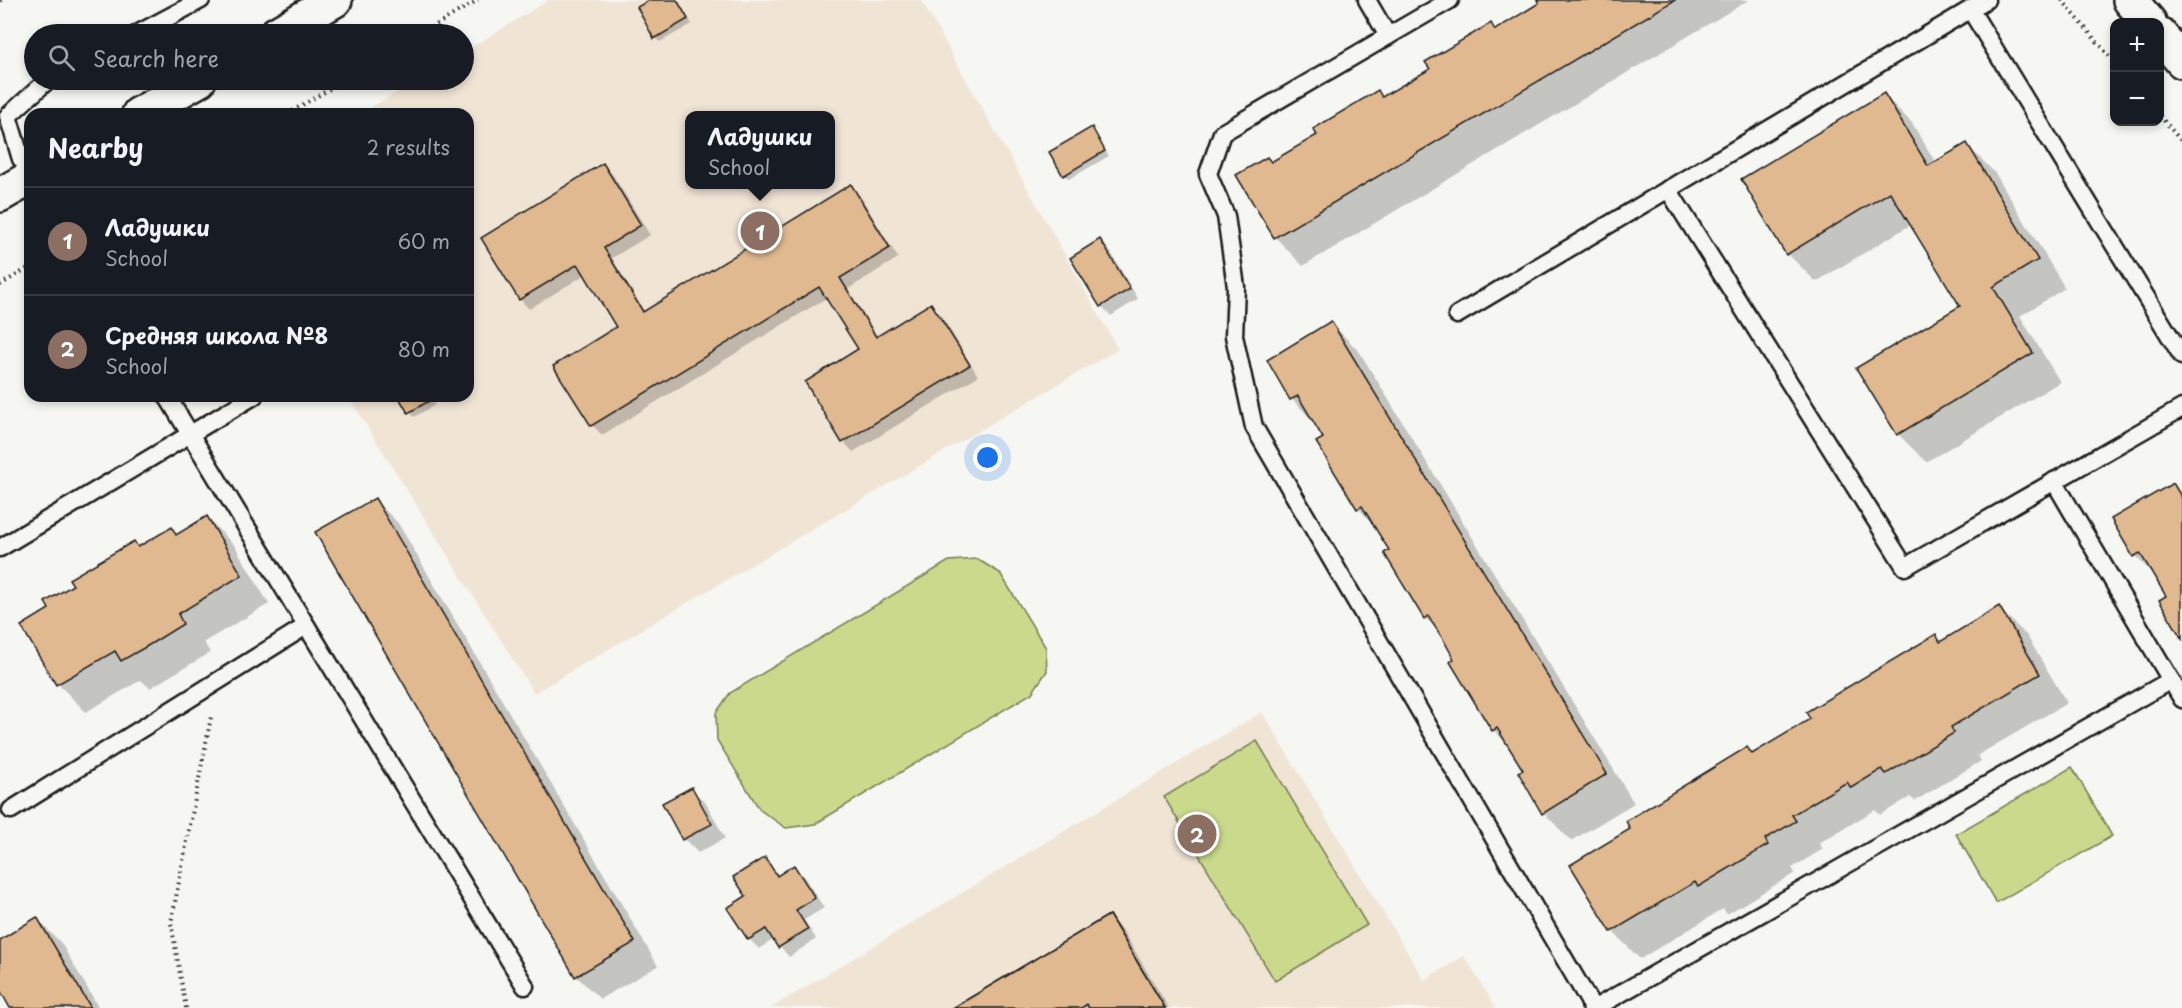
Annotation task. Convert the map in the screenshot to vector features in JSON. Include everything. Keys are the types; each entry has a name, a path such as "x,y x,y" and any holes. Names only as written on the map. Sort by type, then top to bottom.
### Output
{"street":[{"path":"293,24 335,0"},
{"path":"2130,0 2146,18"},
{"path":"2164,40 2182,61"},
{"path":"150,108 182,90"},
{"path":"0,195 24,181"}],"lane":[{"path":"156,24 201,0"},
{"path":"1367,0 1388,36"},
{"path":"1450,0 1222,133 1208,174 1226,216 1236,287 1234,336 1254,427 1591,1008"},
{"path":"1456,315 1986,0"},
{"path":"1970,9 2182,356"},
{"path":"24,163 8,116 37,90"},
{"path":"1668,189 1905,567 2182,408"},
{"path":"171,402 525,986"},
{"path":"0,548 244,402"},
{"path":"2054,481 2182,699"},
{"path":"11,810 306,627"},
{"path":"1596,1008 2171,680"}],"path":[{"path":"438,24 478,0"},
{"path":"2062,0 2110,56"},
{"path":"297,108 328,90"},
{"path":"2164,121 2182,142"},
{"path":"0,285 24,271"},
{"path":"186,1008 171,924 219,681"}],"shaded area":[{"path":"549,0 921,0 1118,349 534,693 352,402 474,402 474,108 370,108 400,90 474,90 474,46"},
{"path":"1262,712 1424,980 1464,956 1496,1008 771,1008"}],"green space":[{"path":"977,559 1000,573 1046,648 1047,671 1032,693 815,824 786,828 760,810 717,740 716,713 730,693 949,561"},
{"path":"1257,741 1367,925 1275,981 1164,797"},
{"path":"2072,767 2112,836 1996,903 1956,834"}],"building":[{"path":"650,0 677,0 688,19 654,39 637,7"},
{"path":"1537,0 1675,0 1274,238 1236,175 1267,157 1271,162 1317,135 1313,129 1378,90 1382,97 1430,69 1425,62 1491,23 1495,30 1539,3"},
{"path":"1884,93 1928,166 1967,143 2038,260 1993,287 2033,353 1897,435 1856,368 1960,306 1890,192 1786,255 1741,179"},
{"path":"1092,127 1105,151 1063,176 1049,152"},
{"path":"603,163 641,225 604,248 643,312 851,184 890,248 840,278 876,337 931,303 970,365 842,443 805,382 858,349 819,287 591,426 553,366 616,327 578,264 519,300 481,238"},
{"path":"1100,239 1130,289 1100,307 1070,258"},
{"path":"1331,321 1607,774 1542,814 1518,772 1523,770 1497,728 1492,731 1450,662 1454,659 1443,639 1428,616 1424,619 1384,553 1389,550 1362,506 1357,509 1316,442 1323,438 1298,396 1290,400 1267,360"},
{"path":"402,402 427,402 408,413"},
{"path":"2173,483 2182,498 2182,639 2159,600 2166,596 2140,553 2133,557 2111,519"},
{"path":"375,498 635,942 575,977 315,532"},
{"path":"207,516 242,575 178,614 183,624 149,645 121,661 115,651 56,685 21,626 49,609 45,602 73,585 69,579 134,541 138,547 172,527 176,535"},
{"path":"1999,606 2040,674 1951,727 1954,733 1886,774 1882,769 1851,788 1847,782 1792,815 1796,821 1765,839 1768,845 1698,887 1695,882 1611,932 1570,865 1630,829 1626,821 1747,747 1752,754 1810,719 1806,712 1936,634 1940,642"},
{"path":"692,787 712,824 682,840 662,803"},
{"path":"765,857 777,876 794,865 815,898 796,910 808,929 778,948 766,929 748,940 727,908 746,896 733,877"},
{"path":"1109,915 1165,1008 1089,1008 1087,1004 1081,1008 953,1008"},
{"path":"1109,915 1165,1008 1089,1008 1087,1004 1081,1008 953,1008"},
{"path":"1109,915 1165,1008 1089,1008 1087,1004 1081,1008 953,1008"},
{"path":"37,917 91,1008 10,1008 0,990 0,940"}],"place":[{"name":"Ладушки","path":"760,231"},
{"name":"Средняя школа №8","path":"1197,834"}]}
